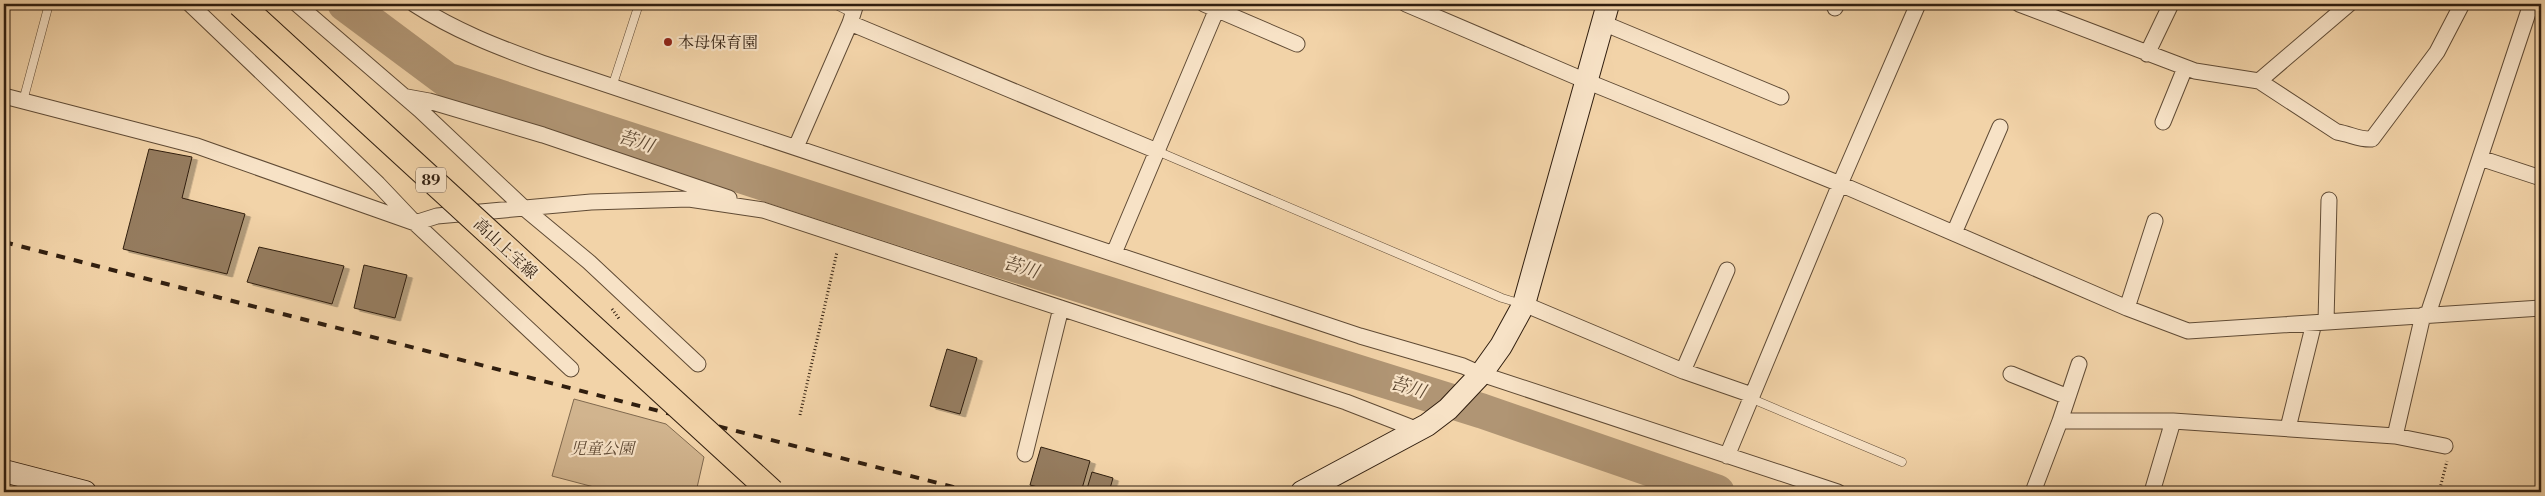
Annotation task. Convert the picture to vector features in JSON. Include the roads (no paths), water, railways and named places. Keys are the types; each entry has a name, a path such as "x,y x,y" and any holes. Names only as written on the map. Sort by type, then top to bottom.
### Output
{"main road":[{"name":"高山上宝線","path":"240,4 772,492"}],"street":[{"path":"190,4 378,184 415,223 571,369"},
{"path":"297,4 420,110 524,208 589,262 698,364"},
{"path":"414,4 436,18 492,45 612,87 1360,336 1463,366 1478,376 1838,492"},
{"path":"1406,4 1586,81 1840,184 2127,308 2188,331 2541,308"},
{"path":"1727,456 1840,184 1918,4"},
{"path":"2019,4 2186,68 2259,81 2337,132 2351,134 2362,140 2372,139 2437,52 2462,4"},
{"path":"2147,54 2171,4"},
{"path":"2259,81 2349,4"},
{"path":"2395,436 2426,314 2531,4"},
{"path":"1114,254 1157,152 1213,6 1297,44"},
{"path":"796,147 853,13 1157,152"},
{"path":"1302,492 1423,427 1448,409 1478,376 1501,346 1524,304 1605,13 1780,97"},
{"path":"2163,122 2186,68"},
{"path":"4,96 197,146 415,223 437,216 591,202 689,199 763,210"},
{"path":"403,97 430,101 543,135 840,236 1423,427"},
{"path":"1954,233 2000,127"},
{"path":"2480,158 2541,178"},
{"path":"2288,428 2320,322 2329,200"},
{"path":"2127,308 2156,221"},
{"path":"1683,371 1726,270"},
{"path":"1524,304 1683,371 1751,396"},
{"path":"1026,454 1061,308"},
{"path":"2033,492 2079,364"},
{"path":"2011,374 2068,397"},
{"path":"2060,421 2173,421 2288,428 2395,436 2445,446"},
{"path":"2152,492 2173,421"},
{"path":"4,471 85,492"}],"lane":[{"path":"23,101 49,4"},
{"path":"612,87 639,4"},
{"path":"834,4 853,13"},
{"path":"1157,152 1502,298 1524,304"},
{"path":"1751,396 1902,462"}],"waterway":[{"name":"苔川","path":"345,4 447,80 984,255 1482,411 1717,492"}],"railway":[{"path":"4,242 973,492"}],"place":[{"name":"本母保育園","path":"668,42"}],"park label":[{"name":"児童公園","path":"602,448"}]}
